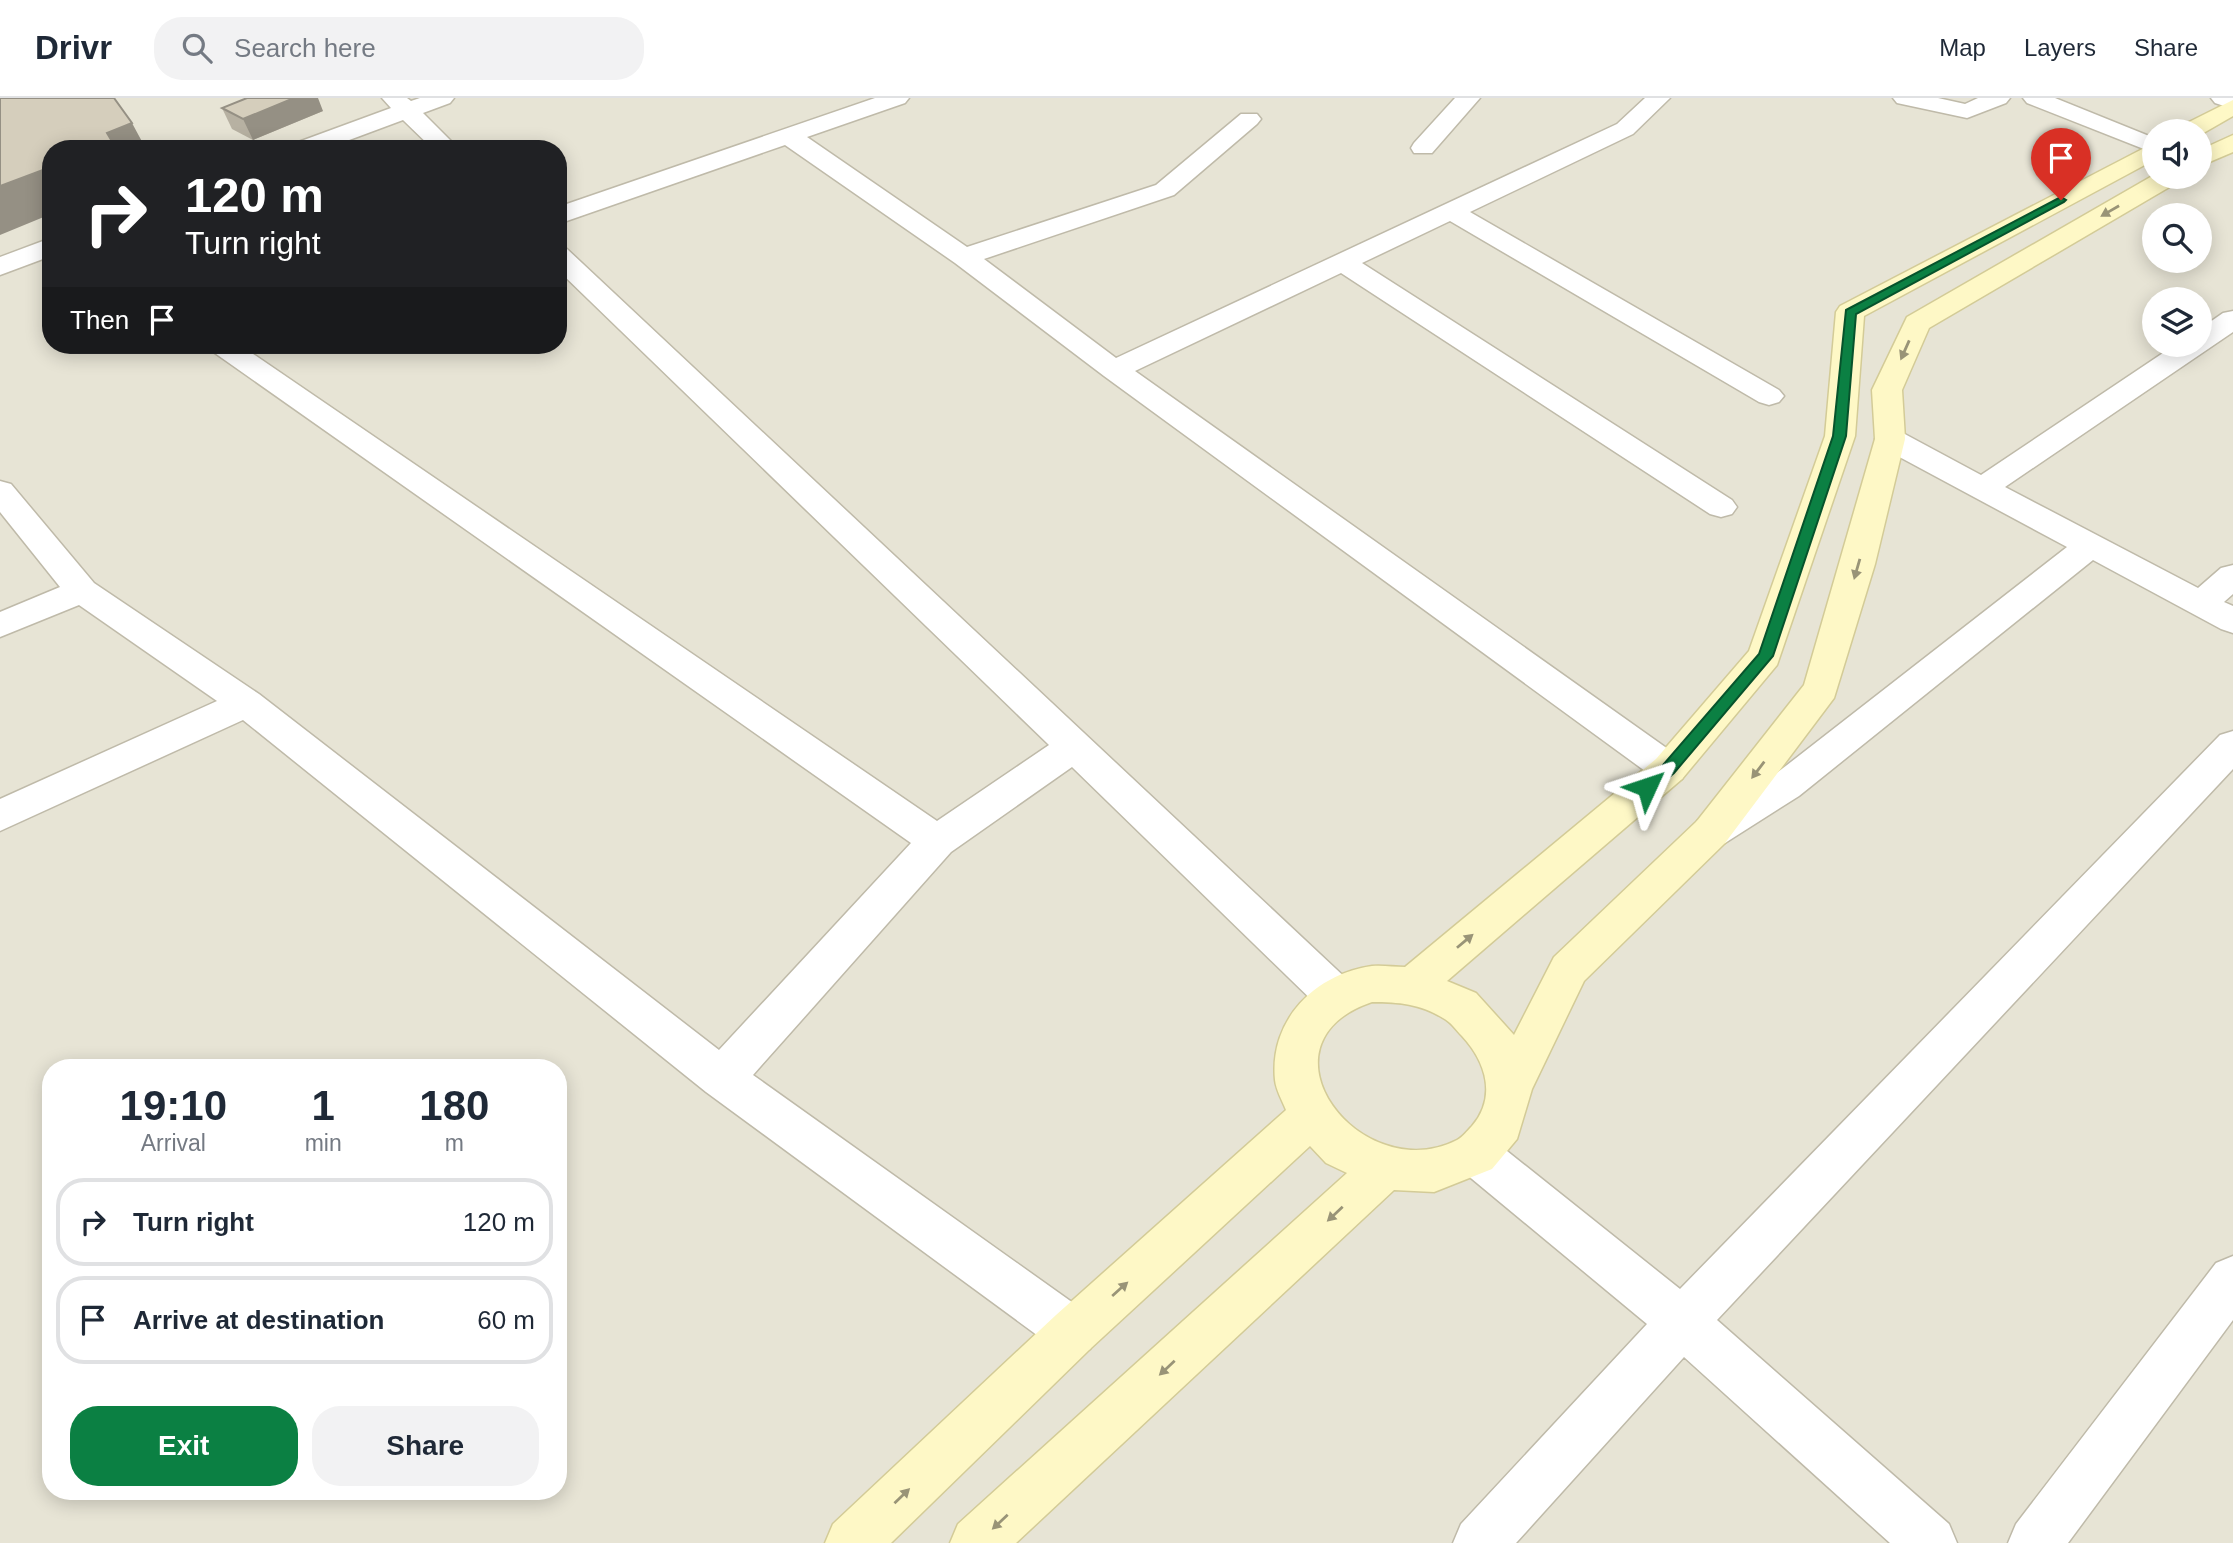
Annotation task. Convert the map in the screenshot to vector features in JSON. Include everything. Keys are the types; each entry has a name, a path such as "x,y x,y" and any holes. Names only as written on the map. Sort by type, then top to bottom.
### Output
{"main road":[{"path":"2209,119 2233,104"},
{"path":"2212,153 2233,142"},
{"path":"1413,985 1668,769 1765,656 1840,436 1850,312 2142,154"},
{"path":"1510,1088 1496,1042 1461,1006 1413,985 1372,984 1336,996 1311,1018 1297,1048 1297,1082 1311,1116 1342,1148 1385,1168 1434,1171 1476,1154 1501,1125 1510,1088 1569,969 1711,832 1821,689 1858,564 1890,439 1887,390 1917,323 2148,189"},
{"path":"852,1543 1073,1332 1311,1116"},
{"path":"977,1543 1385,1168"}],"street":[{"path":"322,140 400,104 442,98"},
{"path":"567,213 897,98"},
{"path":"1423,148 1468,98"},
{"path":"1114,370 1625,129 1658,98"},
{"path":"1905,98 1967,111 1998,98"},
{"path":"2035,98 2142,143"},
{"path":"2222,98 2233,104"},
{"path":"400,104 438,140"},
{"path":"964,257 1165,190 1249,119"},
{"path":"787,135 964,257 1114,370 1668,769"},
{"path":"1451,211 1769,397"},
{"path":"0,267 42,250"},
{"path":"1342,262 1721,507"},
{"path":"567,264 1336,996"},
{"path":"2212,333 2233,318"},
{"path":"235,354 937,841"},
{"path":"1983,488 2176,357"},
{"path":"1890,439 2233,621"},
{"path":"0,491 82,591 246,703 722,1078 1073,1332"},
{"path":"1711,832 1786,786 2091,545"},
{"path":"2201,603 2233,576"},
{"path":"0,625 82,591"},
{"path":"0,816 246,703"},
{"path":"1480,1543 1682,1322 2233,745"},
{"path":"722,1078 937,841 1075,746"},
{"path":"1476,1154 1682,1322 1930,1543"},
{"path":"2035,1543 2233,1280"}],"shaded area":[{"path":"0,98 2233,98 2233,1543 0,1543"}],"building":[{"path":"0,98 114,98 132,123 107,133 111,140 42,140 42,170 0,186"},
{"path":"247,98 294,98 243,119 222,108"}],"route":[{"path":"1647,787 1668,769 1765,656 1840,436 1850,312 2061,200"}]}
